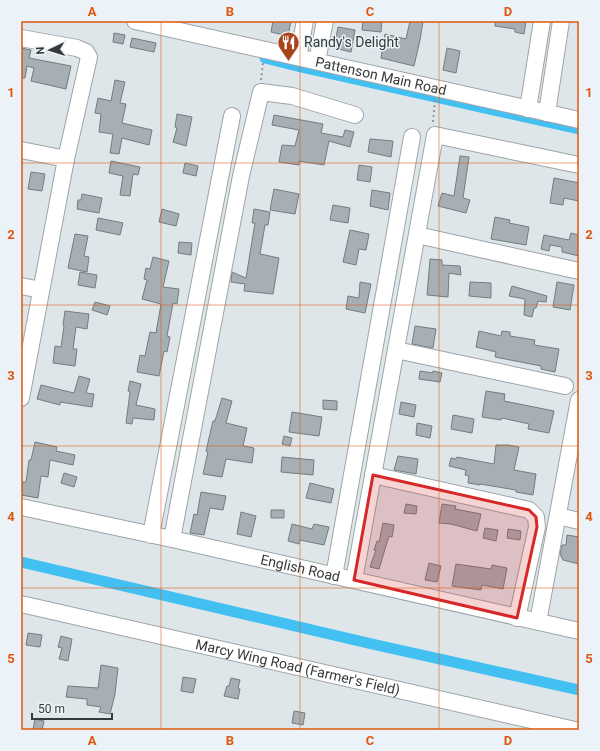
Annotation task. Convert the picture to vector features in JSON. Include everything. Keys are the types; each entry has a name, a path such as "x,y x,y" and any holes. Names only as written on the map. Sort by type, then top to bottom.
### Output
{"street":[{"name":"Pattenson Main Road","path":"135,21 579,120"},
{"path":"298,57 305,21"},
{"path":"317,61 325,21"},
{"path":"528,109 542,21"},
{"path":"547,112 561,21"},
{"path":"21,38 77,48 86,52 90,58 66,159 21,398"},
{"path":"172,539 242,168 261,92 292,96 355,115"},
{"path":"151,535 232,116"},
{"path":"354,580 435,134 579,165"},
{"path":"334,576 412,137"},
{"path":"21,150 66,159"},
{"path":"213,213 233,216"},
{"path":"417,235 579,270"},
{"path":"21,286 41,290"},
{"path":"396,350 565,386"},
{"path":"538,622 579,400"},
{"path":"373,475 529,510 536,517 537,527 518,618"},
{"name":"English Road","path":"21,507 172,539 579,631"},
{"path":"558,516 579,521"},
{"name":"Marcy Wing Road (Farmer's Field)","path":"21,604 576,730"}],"path":[{"path":"433,123 436,88"}],"highlighted area":[{"path":"373,475 529,510 536,517 537,527 517,618 354,580"}],"building":[{"path":"273,21 291,21 288,36 271,32"},
{"path":"363,21 382,21 381,32 362,30"},
{"path":"410,21 423,21 414,66 381,58 385,34 406,39"},
{"path":"495,21 526,21 524,34 515,32 515,29 495,26"},
{"path":"338,27 355,30 351,52 334,48"},
{"path":"114,33 125,35 123,44 113,42"},
{"path":"132,38 156,43 154,52 130,47"},
{"path":"21,48 31,50 29,58 71,66 66,89 31,81 34,68 27,66 25,78 21,78"},
{"path":"447,48 460,51 456,73 443,70"},
{"path":"115,80 125,82 120,103 126,104 122,123 152,130 149,145 122,138 119,154 110,153 113,134 99,132 101,114 95,113 98,98 111,101"},
{"path":"177,114 192,117 186,146 173,142 177,128 175,127"},
{"path":"274,115 323,124 321,133 343,137 345,130 354,132 350,147 329,141 324,165 299,161 299,165 279,162 282,145 295,146 299,130 272,125"},
{"path":"370,139 393,141 391,157 368,152"},
{"path":"460,156 469,157 463,198 470,200 466,213 438,206 442,193 454,196"},
{"path":"111,161 140,167 138,175 133,174 130,196 120,195 123,176 109,173"},
{"path":"185,163 198,166 196,176 183,173"},
{"path":"359,165 372,167 370,182 357,180"},
{"path":"31,172 45,174 42,191 28,189"},
{"path":"554,178 579,183 579,201 564,198 563,205 550,203"},
{"path":"274,189 299,194 295,214 270,210"},
{"path":"372,190 390,193 388,210 370,206"},
{"path":"82,194 102,198 99,213 77,209 78,200 81,200"},
{"path":"333,205 350,208 348,223 330,220"},
{"path":"162,209 179,214 176,226 159,222"},
{"path":"254,209 270,212 268,225 265,225 260,254 279,258 273,294 244,291 245,284 231,282 232,272 246,278 255,223 252,223"},
{"path":"495,217 510,220 509,223 529,227 526,245 491,239"},
{"path":"98,218 123,223 120,235 96,230"},
{"path":"350,230 369,234 366,250 359,249 356,265 343,262"},
{"path":"571,233 579,235 579,256 562,252 562,247 550,245 549,251 541,249 544,235 569,240"},
{"path":"75,234 88,236 84,256 89,257 87,272 68,268"},
{"path":"179,242 192,243 191,255 178,253"},
{"path":"153,257 169,261 163,287 179,289 177,304 173,303 167,336 170,337 167,352 164,351 159,376 137,372 140,355 145,356 150,332 156,333 161,304 142,299 147,280 144,279 146,268 150,269"},
{"path":"430,259 442,260 442,265 460,266 461,275 449,273 448,297 427,295"},
{"path":"80,272 97,275 95,288 78,285"},
{"path":"360,282 371,284 365,313 346,309 348,296 359,298"},
{"path":"470,282 491,283 491,298 469,296"},
{"path":"557,282 574,285 570,310 553,307"},
{"path":"512,286 547,296 546,302 538,301 536,308 534,308 532,317 524,315 525,299 509,296"},
{"path":"95,302 110,306 107,315 92,310"},
{"path":"65,311 89,314 87,329 76,327 73,349 77,349 75,366 53,363 55,346 61,347"},
{"path":"415,326 436,329 433,348 412,344"},
{"path":"479,331 501,336 502,331 510,332 510,336 535,340 534,345 559,349 555,372 541,369 541,366 495,357 496,352 476,347"},
{"path":"420,371 442,373 440,382 419,379"},
{"path":"79,376 90,379 86,393 94,394 92,407 60,402 60,405 37,399 41,385 74,393"},
{"path":"130,381 141,384 136,405 155,409 154,420 133,418 132,424 126,423"},
{"path":"486,391 505,394 504,401 554,411 549,433 528,429 529,424 502,418 501,420 482,417"},
{"path":"222,398 232,401 226,423 247,428 243,446 254,448 252,463 226,459 222,477 203,474 208,452 206,451 213,421 215,421"},
{"path":"323,400 337,401 337,410 323,409"},
{"path":"401,402 416,405 414,417 399,414"},
{"path":"292,412 322,417 319,436 289,432"},
{"path":"453,415 474,419 472,433 451,429"},
{"path":"417,423 432,426 430,438 416,435"},
{"path":"284,436 292,438 290,446 282,444"},
{"path":"35,442 57,447 56,451 75,455 73,465 50,460 48,477 41,476 38,498 21,495 23,482 26,482 29,460 31,460"},
{"path":"496,445 519,447 514,470 536,474 533,495 516,492 516,490 468,483 469,476 465,475 466,470 449,466 451,458 456,459 457,457 494,464"},
{"path":"398,456 418,459 416,474 394,470"},
{"path":"282,457 314,460 313,475 281,472"},
{"path":"64,473 77,477 74,487 61,483"},
{"path":"310,483 334,489 331,503 306,498"},
{"path":"201,492 226,496 223,510 210,508 204,535 190,533 194,514 197,515"},
{"path":"406,504 417,506 416,514 404,513"},
{"path":"442,504 456,506 455,509 481,514 477,531 451,524 439,523"},
{"path":"271,510 284,510 284,518 271,518"},
{"path":"241,512 256,516 251,537 237,534"},
{"path":"383,523 394,525 392,537 389,536 379,569 370,567 376,550 374,550 377,541 379,542"},
{"path":"292,524 312,529 314,524 329,527 324,545 300,540 299,544 288,541"},
{"path":"485,528 498,530 496,541 483,538"},
{"path":"508,529 521,531 520,540 507,538"},
{"path":"567,535 579,537 579,564 563,560 560,554 562,545 566,545"},
{"path":"429,563 441,566 437,582 425,580"},
{"path":"456,564 491,569 492,565 507,568 503,589 482,585 481,590 452,586"},
{"path":"28,633 42,635 40,647 26,645"},
{"path":"61,636 72,639 68,661 59,659 62,648 58,647"},
{"path":"101,665 118,668 115,694 110,714 99,712 101,707 87,705 87,699 66,697 68,686 98,688"},
{"path":"183,677 196,679 193,693 181,691"},
{"path":"231,678 240,680 238,699 224,696"},
{"path":"294,711 305,713 303,725 292,723"},
{"path":"35,719 44,721 42,730 33,730"}],"waterway":[{"path":"265,58 579,129"},
{"path":"21,562 372,644 579,690"}],"place":[{"name":"Randy's Delight","path":"288,62"}]}
